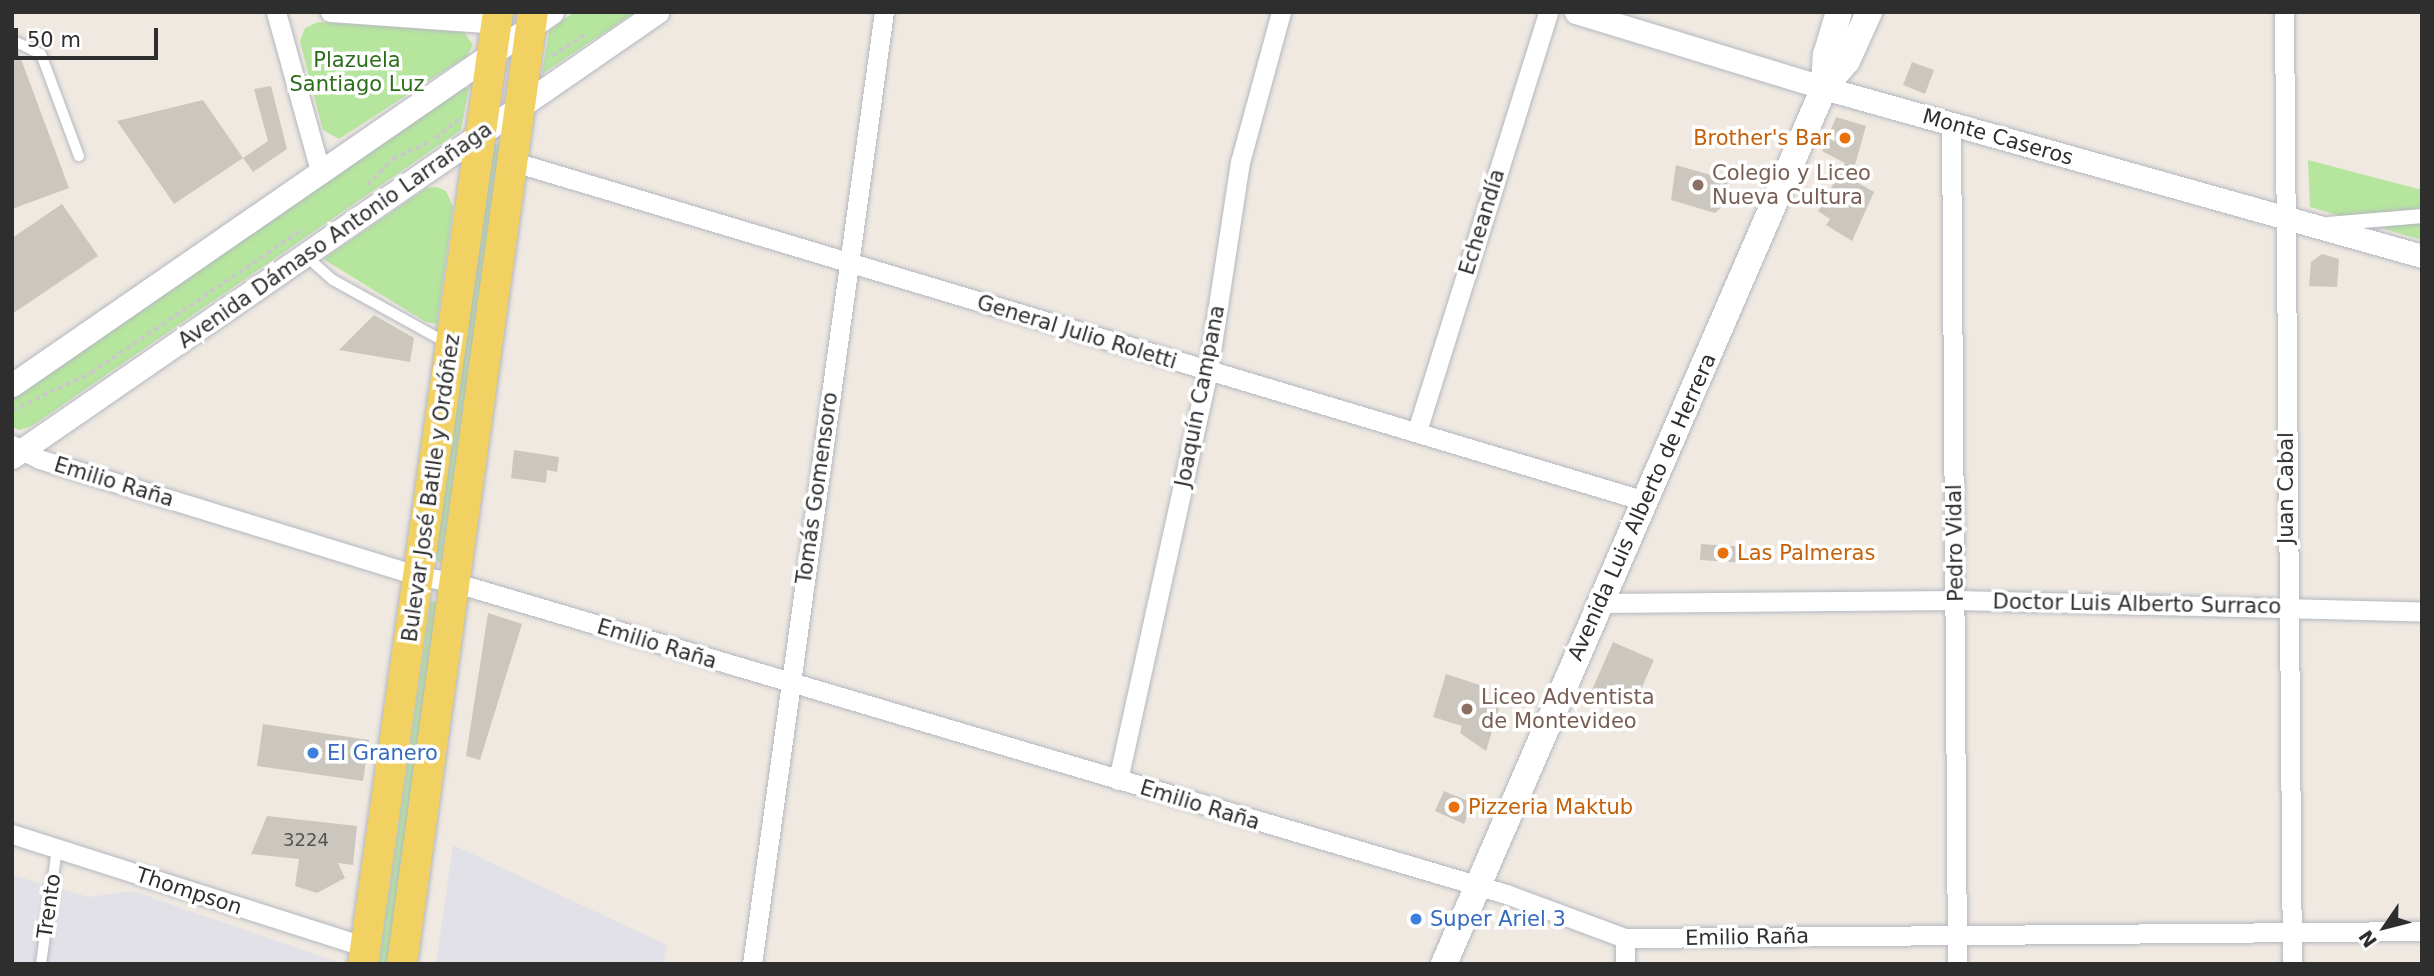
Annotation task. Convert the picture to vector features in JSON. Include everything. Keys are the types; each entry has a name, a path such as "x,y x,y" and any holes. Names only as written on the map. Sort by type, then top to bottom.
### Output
{"main road":[{"name":"Avenida Luis Alberto de Herrera","path":"1824,88 1826,55 1839,12"},
{"name":"Avenida Luis Alberto de Herrera","path":"1444,964 1824,88 1847,61 1869,12"},
{"name":"Bulevar José Batlle y Ordóñez","path":"402,964 523,75 539,17"},
{"name":"Bulevar José Batlle y Ordóñez","path":"365,956 496,30"}],"street":[{"path":"276,12 320,174"},
{"path":"330,12 496,30"},
{"name":"Avenida Dámaso Antonio Larrañaga","path":"15,451 305,256 657,12"},
{"name":"Tomás Gomensoro","path":"752,964 847,263 884,12"},
{"name":"Joaquín Campana","path":"1118,780 1208,371 1240,162 1282,12"},
{"name":"Echeandía","path":"1417,431 1548,12"},
{"name":"Monte Caseros","path":"1576,12 1824,88 2422,256"},
{"name":"Juan Cabal","path":"2284,12 2286,606 2292,964"},
{"path":"12,385 320,174 496,30 539,17"},
{"name":"Pedro Vidal","path":"1951,123 1957,964"},
{"name":"General Julio Roletti","path":"511,161 1645,501"},
{"path":"2312,226 2422,216"},
{"name":"Emilio Raña","path":"15,451 419,576 453,582 1477,888 1506,894 1625,938 2422,931"},
{"name":"Doctor Luis Alberto Surraco","path":"1600,603 1956,600 2422,611"},
{"name":"Thompson","path":"12,834 365,956"},
{"path":"1625,938 1625,964"}],"lane":[{"path":"12,40 41,54 79,156"},
{"path":"305,256 333,281 450,344"},
{"name":"Trento","path":"41,964 57,849"}],"path":[{"path":"523,75 586,33"},
{"path":"362,191 393,159 430,142 484,101"},
{"path":"12,410 91,373 308,225"}],"shaded area":[{"path":"453,845 667,945 663,964 436,964"},
{"path":"12,875 89,897 133,891 343,964 12,964"}],"green space":[{"path":"574,12 635,12 542,74 549,31"},
{"name":"Plazuela Santiago Luz","path":"318,22 464,32 473,45 467,56 339,139 323,130 300,41 305,28"},
{"path":"465,87 469,88 461,130 32,426 19,430 12,427 12,397"},
{"path":"495,144 502,147 441,564 435,558 490,149"},
{"path":"2308,160 2422,190 2422,240 2310,207"},
{"path":"437,187 446,191 453,207 437,324 426,322 323,259 427,188"},
{"path":"431,601 438,603 388,964 379,964"}],"building":[{"path":"12,48 18,51 69,188 12,209"},
{"path":"1912,62 1934,70 1925,94 1903,85"},
{"path":"271,86 287,149 253,172 243,158 268,141 254,89"},
{"path":"203,100 243,158 174,204 117,121"},
{"path":"1836,117 1866,126 1851,179 1874,192 1852,241 1826,225 1830,219 1818,211 1845,163 1822,151"},
{"name":"Colegio y Liceo Nueva Cultura","path":"1676,165 1728,180 1722,207 1715,213 1671,200"},
{"path":"62,204 98,256 12,314 12,238"},
{"path":"2322,254 2339,259 2337,287 2309,286 2311,262"},
{"path":"374,315 414,338 410,362 339,350"},
{"path":"514,450 559,457 557,472 547,470 546,483 511,478"},
{"name":"Las Palmeras","path":"1701,544 1745,547 1745,563 1700,560"},
{"path":"488,613 522,624 480,760 466,756"},
{"path":"1613,642 1654,660 1638,696 1623,689 1617,703 1591,692"},
{"name":"Liceo Adventista de Montevideo","path":"1446,674 1486,687 1483,696 1501,702 1486,751 1460,733 1462,726 1433,717"},
{"name":"El Granero","path":"263,724 369,740 363,781 257,766"},
{"name":"Pizzeria Maktub","path":"1444,791 1473,803 1464,824 1435,811"},
{"name":"El Granero","path":"267,816 357,826 353,865 338,863 345,878 317,893 295,886 299,859 251,854"}],"place":[{"name":"Brother's Bar","path":"1845,138"},
{"name":"Colegio y Liceo Nueva Cultura","path":"1698,185"},
{"name":"Las Palmeras","path":"1723,553"},
{"name":"Liceo Adventista de Montevideo","path":"1467,709"},
{"name":"El Granero","path":"313,753"},
{"name":"Pizzeria Maktub","path":"1454,807"},
{"name":"Super Ariel 3","path":"1416,919"}]}
